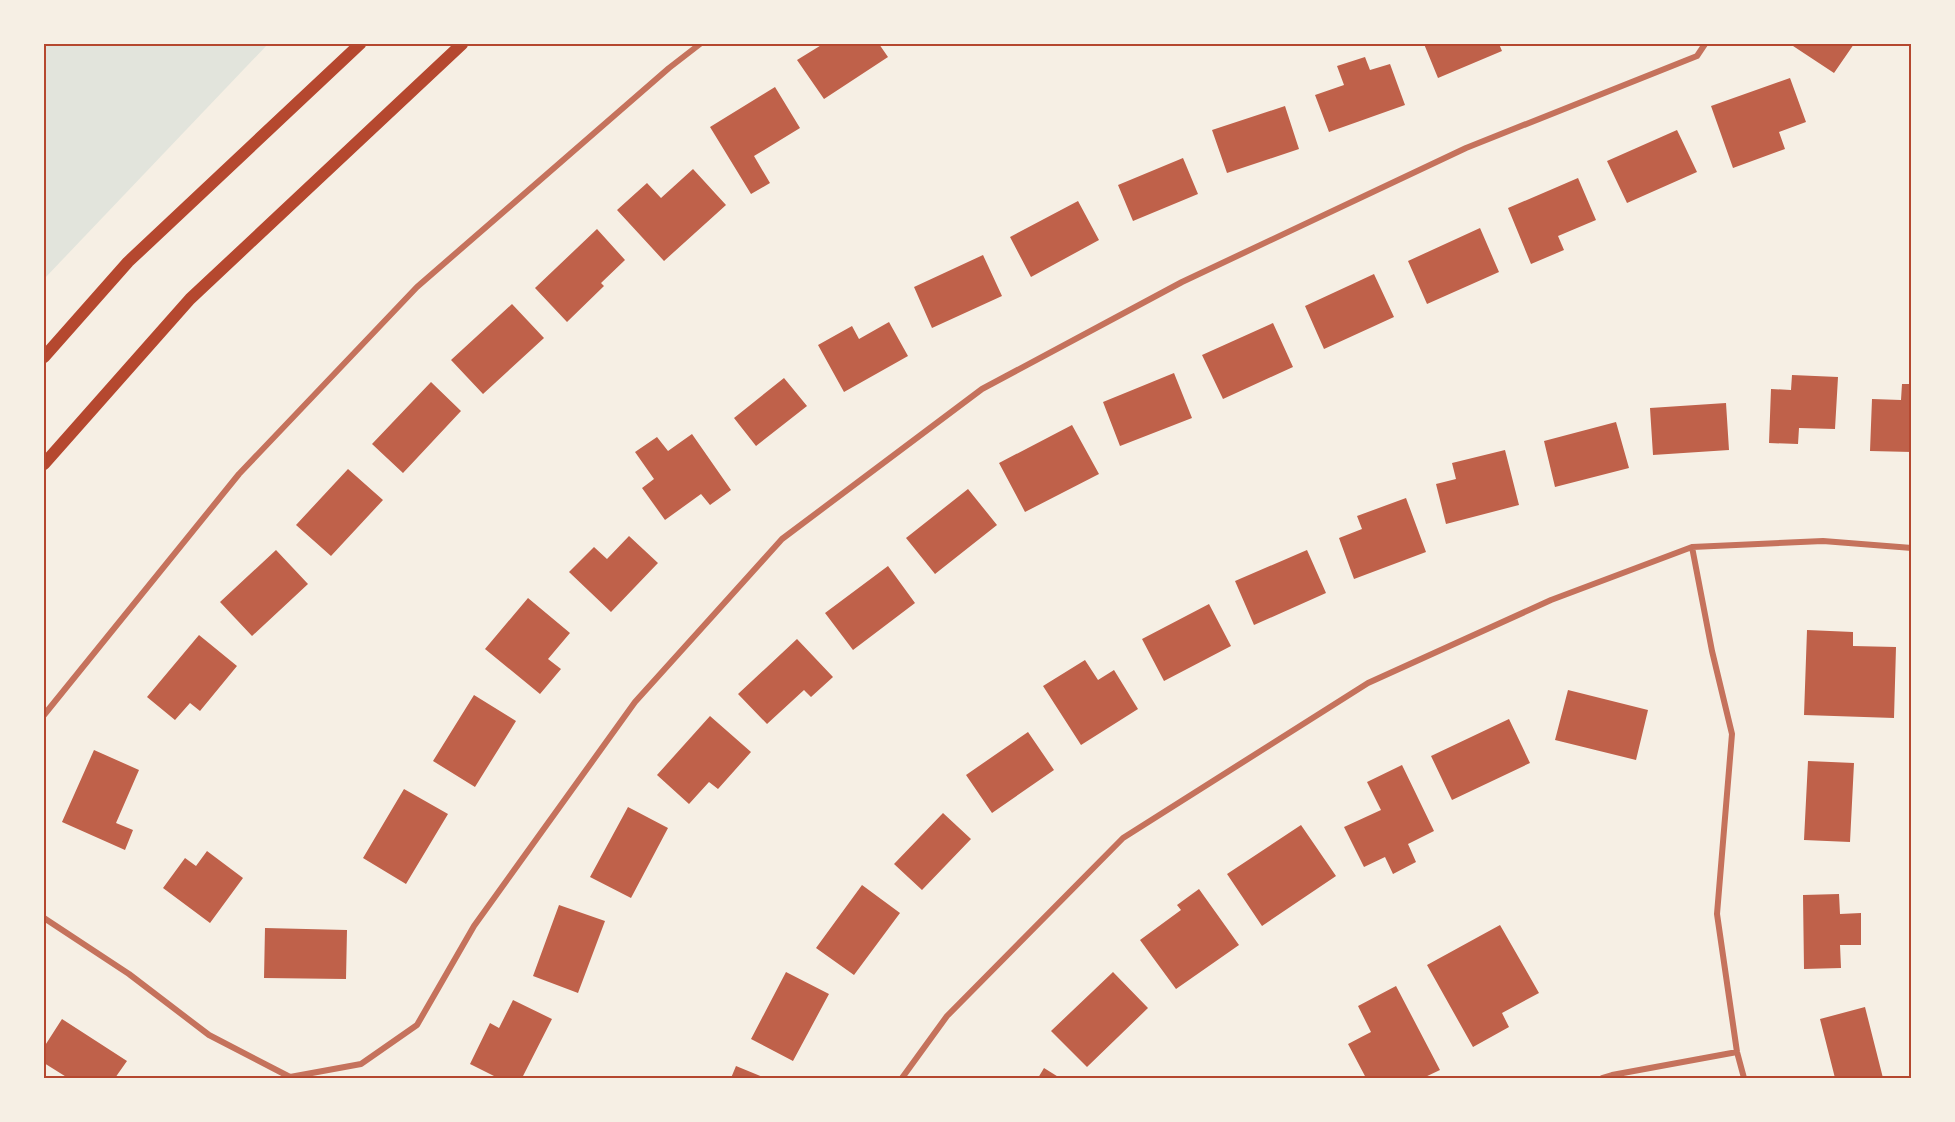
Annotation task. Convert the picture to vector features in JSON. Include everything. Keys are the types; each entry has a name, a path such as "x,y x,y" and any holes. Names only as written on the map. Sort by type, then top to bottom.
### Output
{"main road":[{"path":"44,357 128,262 360,44"},
{"path":"44,464 190,299 462,44"}],"street":[{"path":"44,715 239,474 417,286 669,68 700,44"},
{"path":"44,918 129,974 210,1035 290,1077 361,1064 417,1025 474,926 635,702 782,539 982,388 1182,282 1466,148 1697,56 1705,44"},
{"path":"902,1078 947,1016 1123,838 1368,683 1551,600 1692,547 1823,542 1911,548"},
{"path":"1692,547 1712,651 1732,734 1717,914 1737,1052 1744,1078"},
{"path":"1602,1078 1737,1052"}],"shaded area":[{"path":"44,44 268,44 44,279"}],"building":[{"path":"823,44 879,44 888,57 824,99 797,60"},
{"path":"1424,44 1499,44 1502,51 1438,78"},
{"path":"1790,44 1854,44 1834,73"},
{"path":"1365,57 1370,70 1390,64 1405,105 1329,132 1315,95 1344,85 1337,66"},
{"path":"1790,78 1806,122 1779,132 1785,149 1733,168 1711,106"},
{"path":"775,87 800,128 754,156 770,183 751,194 710,127"},
{"path":"1285,106 1299,149 1227,173 1212,130"},
{"path":"1677,130 1697,172 1627,203 1607,161"},
{"path":"1183,158 1198,194 1133,221 1118,185"},
{"path":"693,169 726,205 664,261 617,210 647,183 661,198"},
{"path":"1578,178 1596,220 1558,236 1564,250 1531,264 1508,208"},
{"path":"1078,201 1099,240 1031,277 1010,237"},
{"path":"1480,228 1499,272 1427,304 1408,261"},
{"path":"597,229 625,260 601,283 604,286 567,322 535,288"},
{"path":"983,255 1002,296 932,328 914,287"},
{"path":"1374,274 1394,317 1324,349 1305,306"},
{"path":"512,304 544,338 483,394 451,360"},
{"path":"889,322 908,356 844,392 818,345 852,326 859,339"},
{"path":"1273,323 1293,367 1223,399 1202,355"},
{"path":"1174,373 1192,418 1120,446 1103,402"},
{"path":"1792,375 1838,377 1835,429 1799,428 1798,444 1769,443 1771,389 1791,390"},
{"path":"784,378 807,406 756,446 734,418"},
{"path":"431,382 461,411 403,473 372,444"},
{"path":"1902,384 1912,384 1912,452 1870,451 1872,399 1901,400"},
{"path":"1726,403 1729,450 1653,455 1650,408"},
{"path":"1616,422 1629,468 1555,487 1544,441"},
{"path":"1072,425 1099,474 1025,512 999,463"},
{"path":"692,434 731,490 710,505 701,494 665,520 642,488 654,479 635,452 657,437 668,451"},
{"path":"1505,450 1519,505 1446,524 1436,484 1456,479 1452,463"},
{"path":"348,469 383,500 331,556 296,525"},
{"path":"968,489 997,525 935,574 906,538"},
{"path":"1406,498 1426,552 1354,579 1339,538 1362,529 1357,516"},
{"path":"629,536 658,563 611,612 569,572 594,547 607,559"},
{"path":"276,550 308,584 252,636 220,602"},
{"path":"1307,550 1326,593 1254,625 1235,581"},
{"path":"888,566 915,603 853,650 825,613"},
{"path":"528,598 570,633 548,659 561,669 540,694 485,649"},
{"path":"1209,604 1231,646 1164,681 1142,639"},
{"path":"1807,630 1853,632 1853,646 1896,647 1894,718 1804,715"},
{"path":"199,635 237,666 200,711 190,703 175,720 147,697"},
{"path":"797,639 833,677 811,697 804,690 767,724 738,694"},
{"path":"1085,660 1098,680 1114,670 1138,709 1081,745 1043,686"},
{"path":"1568,690 1648,710 1636,760 1555,740"},
{"path":"474,695 516,721 475,787 433,761"},
{"path":"710,716 751,752 718,789 709,782 689,804 657,775"},
{"path":"1509,719 1530,763 1452,800 1431,756"},
{"path":"1028,732 1054,770 992,813 966,775"},
{"path":"94,750 139,770 116,823 133,830 125,850 62,822"},
{"path":"1808,761 1854,763 1850,842 1804,840"},
{"path":"1402,765 1434,831 1408,844 1416,862 1393,874 1385,857 1364,867 1344,827 1381,810 1367,782"},
{"path":"404,789 448,814 406,884 363,858"},
{"path":"628,807 668,828 631,898 590,877"},
{"path":"943,813 971,839 922,890 894,864"},
{"path":"1301,825 1336,876 1262,926 1227,874"},
{"path":"207,851 243,878 210,923 163,888 185,858 196,866"},
{"path":"862,885 900,913 854,975 816,948"},
{"path":"1199,889 1239,945 1176,989 1140,940 1181,910 1177,905"},
{"path":"1839,894 1840,914 1861,913 1861,945 1840,945 1841,968 1804,969 1803,895"},
{"path":"559,905 605,921 578,993 533,976"},
{"path":"1500,925 1539,993 1502,1013 1509,1027 1473,1047 1427,965"},
{"path":"265,928 347,930 346,979 264,978"},
{"path":"786,972 829,994 793,1061 751,1039"},
{"path":"1113,972 1148,1008 1087,1067 1051,1031"},
{"path":"1396,986 1440,1070 1423,1078 1366,1078 1348,1044 1371,1032 1358,1006"},
{"path":"513,1000 552,1019 522,1078 498,1078 470,1064 490,1023 499,1028"},
{"path":"1865,1007 1883,1078 1835,1078 1820,1019"},
{"path":"62,1019 127,1061 115,1078 68,1078 44,1063 44,1047"},
{"path":"736,1066 765,1078 731,1078"},
{"path":"1044,1068 1060,1078 1038,1078"}]}
